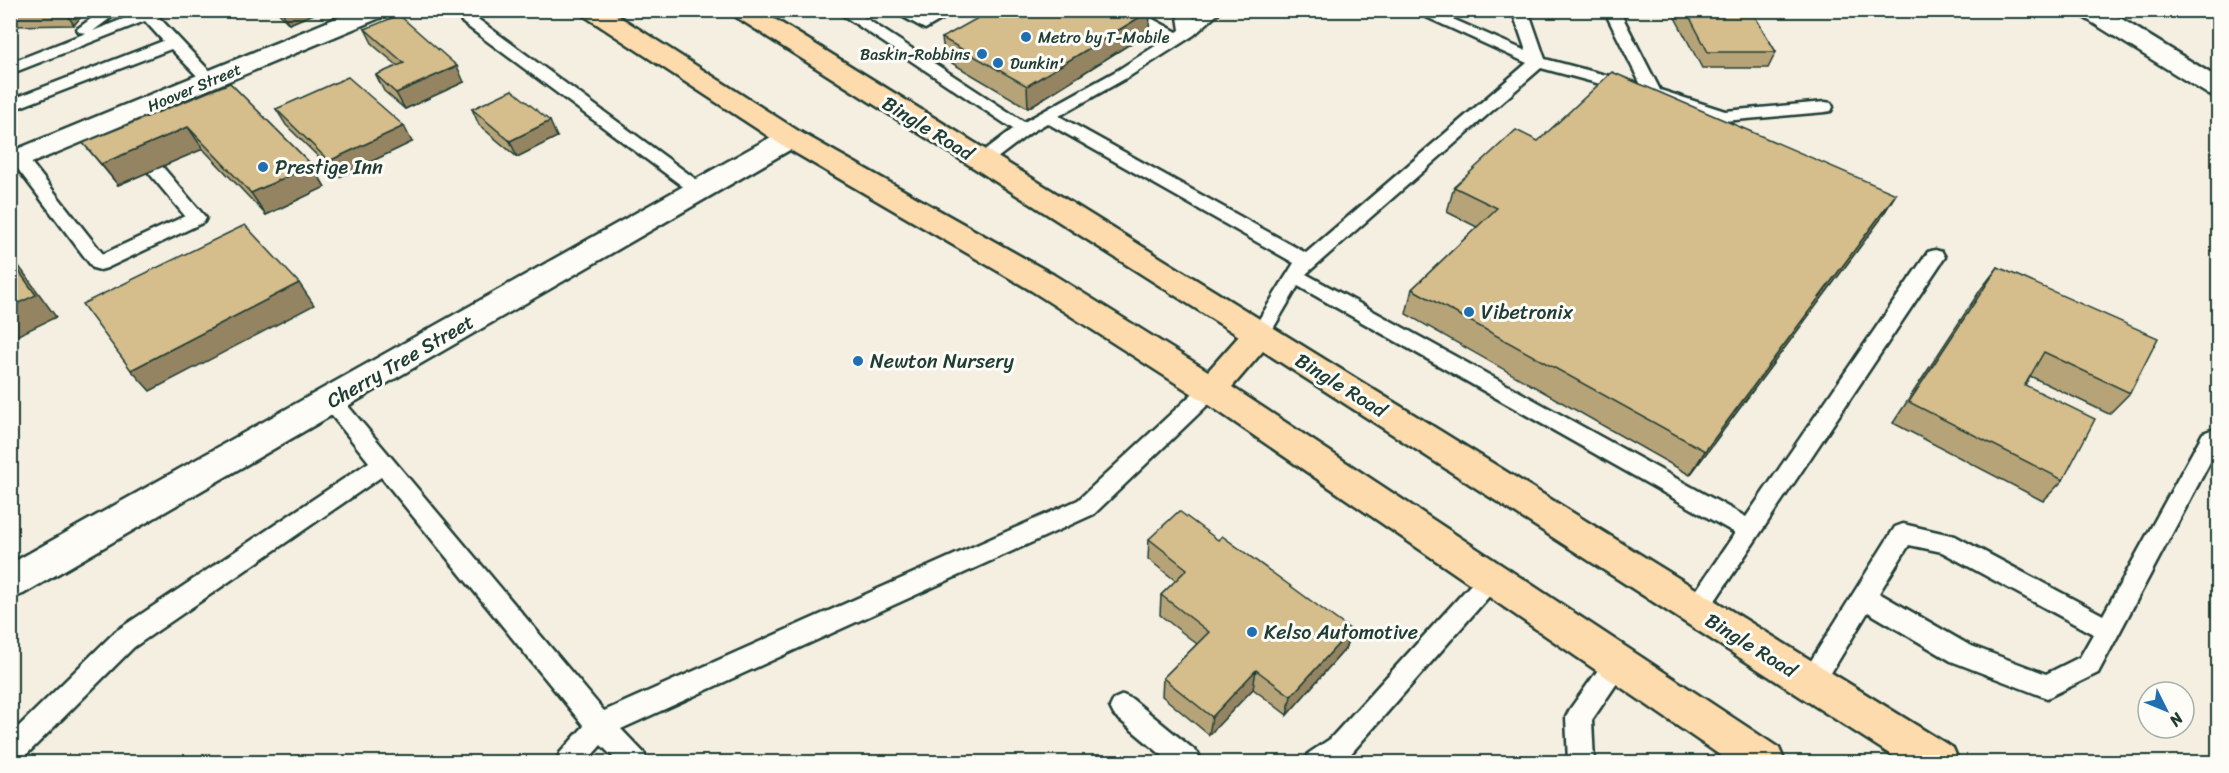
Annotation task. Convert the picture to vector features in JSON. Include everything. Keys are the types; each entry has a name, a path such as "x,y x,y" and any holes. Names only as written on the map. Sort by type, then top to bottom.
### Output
{"main road":[{"path":"592,10 790,138 1043,283 1211,389 1764,762"},
{"name":"Bingle Road","path":"742,10 1938,762"},
{"path":"1211,389 1260,334"}],"street":[{"name":"Hoover Street","path":"15,162 118,128 210,80 378,10"},
{"path":"2089,10 2218,89"},
{"name":"Cherry Tree Street","path":"10,583 790,138"}],"lane":[{"path":"90,37 115,10"},
{"path":"11,51 41,48 62,41 115,10"},
{"path":"842,10 1024,129"},
{"path":"898,10 925,24 951,10"},
{"path":"1124,10 1182,35"},
{"path":"1182,35 1185,10"},
{"path":"982,161 1024,129 1124,73 1215,10"},
{"path":"1418,10 1539,62 1653,93 1724,116 1826,107"},
{"path":"1521,10 1539,62"},
{"path":"1611,10 1653,93"},
{"path":"10,69 145,13 210,80"},
{"path":"469,20 699,190"},
{"path":"10,106 174,42"},
{"path":"10,61 41,57"},
{"path":"1260,334 1302,269 1539,62"},
{"path":"1046,116 1302,269 1750,530"},
{"path":"15,162 100,263 197,218 155,170"},
{"path":"1695,610 1935,257"},
{"path":"569,762 600,726 1086,507 1211,389"},
{"path":"332,400 600,726 635,762"},
{"path":"1864,597 1960,653 2047,686 2089,665 2211,439 2218,439"},
{"path":"10,753 125,639 383,464"},
{"path":"1811,683 1903,534 1947,543 2108,630"},
{"path":"1318,762 1339,748 1491,578"},
{"path":"1581,762 1579,717 1617,664"},
{"path":"1123,707 1189,762"}],"building":[{"path":"992,10 1150,11 1027,86 942,38"},
{"path":"1686,10 1751,10 1776,52 1708,52"},
{"path":"399,15 457,66 396,93 376,75 404,63 365,29"},
{"path":"1612,72 1896,194 1705,451 1412,289 1497,208 1454,187 1516,130 1538,141"},
{"path":"348,77 404,126 329,161 276,109"},
{"path":"230,83 312,165 251,193 188,127 101,164 83,143"},
{"path":"512,90 550,121 510,141 472,109"},
{"path":"245,225 299,283 131,370 82,304"},
{"path":"10,259 36,295 10,307"},
{"path":"1998,267 2158,338 2130,393 2044,352 2025,385 2095,419 2063,480 1909,402"},
{"name":"Kelso Automotive","path":"1179,511 1218,540 1222,536 1351,630 1291,696 1256,670 1212,717 1163,678 1209,632 1161,595 1187,569 1149,539"}],"place":[{"name":"Metro by T-Mobile","path":"1026,37"},
{"name":"Baskin-Robbins","path":"982,54"},
{"name":"Dunkin'","path":"998,63"},
{"name":"Prestige Inn","path":"263,167"},
{"name":"Vibetronix","path":"1469,312"},
{"name":"Newton Nursery","path":"858,361"},
{"name":"Kelso Automotive","path":"1252,632"}]}
